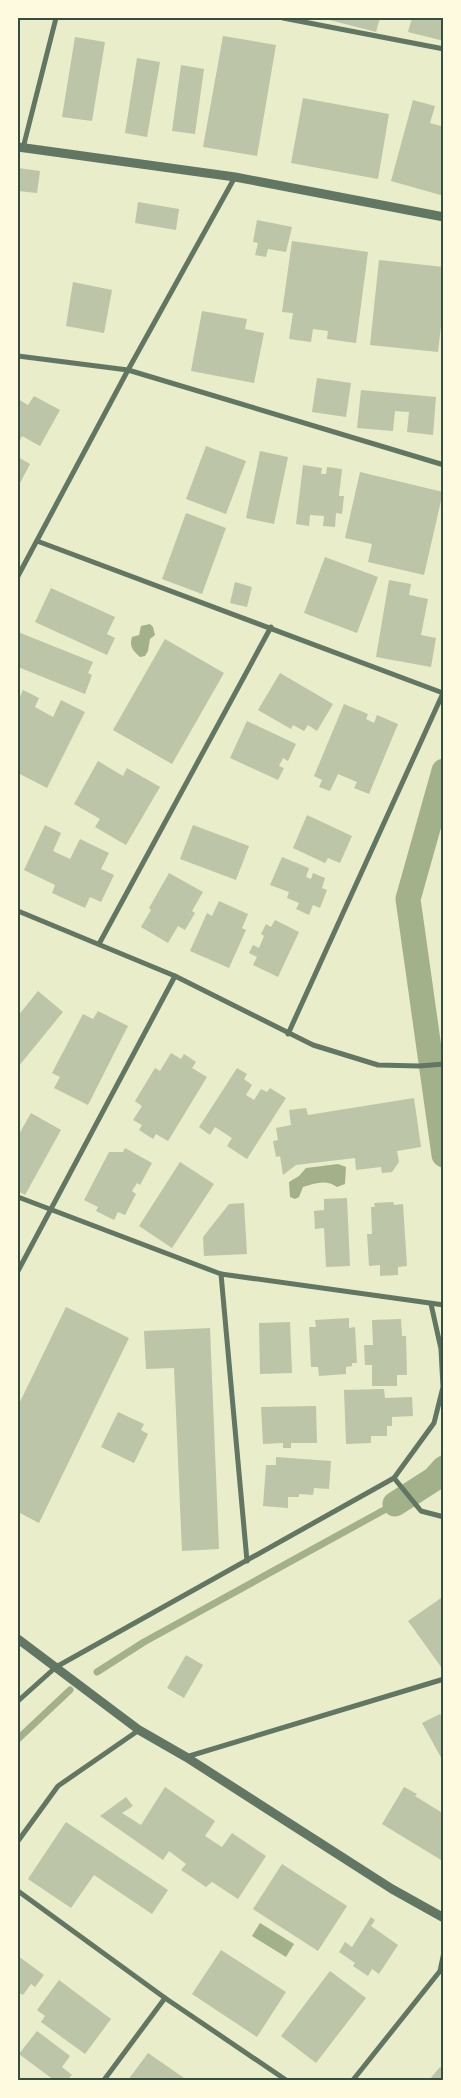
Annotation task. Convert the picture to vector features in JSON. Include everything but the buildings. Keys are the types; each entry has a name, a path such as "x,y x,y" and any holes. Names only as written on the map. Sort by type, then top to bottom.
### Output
{"street":[{"path":"56,18 20,148 235,177 444,217"},
{"path":"283,18 444,49"},
{"path":"18,576 128,370 235,177"},
{"path":"18,356 128,370 444,465"},
{"path":"37,540 443,692 288,1034"},
{"path":"99,944 271,627"},
{"path":"18,911 176,976 313,1045 378,1065 419,1066 440,1064"},
{"path":"18,1271 176,976"},
{"path":"18,1197 221,1274 444,1305"},
{"path":"221,1274 247,1561"},
{"path":"18,1701 56,1667 394,1478 434,1423 443,1387 441,1349 431,1304"},
{"path":"394,1478 421,1511 444,1517"},
{"path":"18,1640 140,1730 186,1757 392,1889 444,1918"},
{"path":"186,1757 444,1679"},
{"path":"18,1841 58,1786 140,1730"},
{"path":"18,1891 165,1998 286,2080"},
{"path":"354,2080 440,1971 444,1952"},
{"path":"104,2080 165,1998"}],"shaded area":[{"path":"150,624 155,635 150,639 145,656 140,657 132,648 132,637 139,635 141,626"},
{"path":"338,1164 346,1167 345,1184 337,1187 325,1182 316,1183 303,1187 299,1197 295,1199 290,1197 289,1182 299,1176 306,1168"},
{"path":"260,1923 294,1944 286,1957 252,1936"}],"waterway":[{"path":"444,771 408,899 444,1155"},
{"path":"395,1504 434,1479 444,1468"},
{"path":"97,1672 144,1642 395,1504"},
{"path":"18,1739 70,1690"}]}
